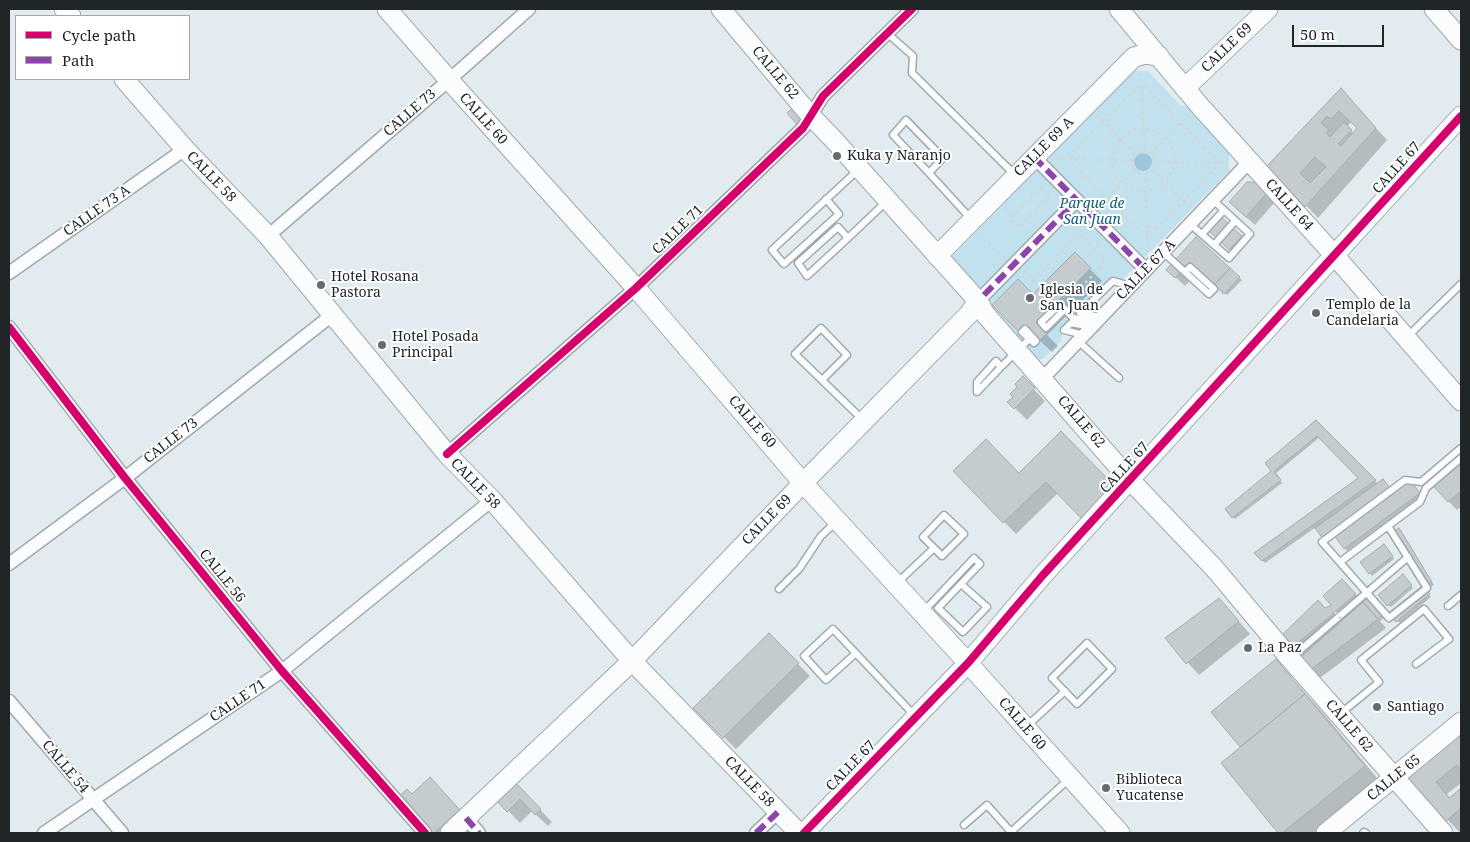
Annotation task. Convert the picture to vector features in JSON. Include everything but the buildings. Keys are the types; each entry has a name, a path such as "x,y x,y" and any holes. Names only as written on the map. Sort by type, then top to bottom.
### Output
{"main road":[{"name":"CALLE 60","path":"387,9 636,288 803,482 1120,833"},
{"name":"CALLE 62","path":"722,9 810,115 860,168 937,256 981,298 985,314 1024,345 1042,379 1130,480 1215,569 1339,715 1443,833"},
{"name":"CALLE 64","path":"1119,9 1249,162 1457,394"},
{"name":"CALLE 69","path":"1185,88 1268,9"},
{"path":"1434,9 1461,40"},
{"name":"CALLE 69 A","path":"937,256 975,226 1016,176 1043,158 1134,57 1140,54 1159,56"},
{"name":"CALLE 58","path":"125,80 185,149 268,236 447,454 492,500 632,661 799,833"},
{"name":"CALLE 67","path":"804,833 968,663 1043,575 1461,116"},
{"name":"CALLE 69","path":"450,833 632,661 803,482 969,314 981,298"},
{"name":"CALLE 65","path":"1335,829 1461,722"}],"street":[{"name":"CALLE 73","path":"268,236 529,9"},
{"name":"CALLE 71","path":"447,454 636,288 803,128 823,96 912,9"},
{"name":"CALLE 73 A","path":"9,273 185,149"},
{"path":"1043,158 1077,200 1146,270"},
{"name":"CALLE 67 A","path":"1042,379 1249,162"},
{"name":"CALLE 69","path":"981,298 1077,200"},
{"name":"CALLE 73","path":"9,564 125,478 332,315"},
{"name":"CALLE 56","path":"9,327 125,478 282,671 424,833"},
{"name":"CALLE 71","path":"44,833 282,671 492,500"},
{"name":"CALLE 54","path":"9,701 122,833"},
{"path":"756,833 778,812"},
{"path":"466,818 479,833"}],"lane":[{"path":"887,33 913,56 912,73 1016,176"},
{"path":"929,173 943,158 906,120 893,135 975,226"},
{"path":"826,199 839,214 784,264 772,250 826,199 860,168"},
{"path":"1190,224 1229,258 1250,234 1213,200"},
{"path":"848,238 838,227 798,263 807,276 888,201"},
{"path":"1202,234 1224,210"},
{"path":"1214,245 1235,221"},
{"path":"1163,252 1209,294 1214,289 1190,267 1185,272"},
{"path":"1119,378 1080,313 1113,281 1131,286"},
{"path":"1406,338 1461,284"},
{"path":"1061,308 1090,329"},
{"path":"822,380 847,355 821,328 794,354 864,421"},
{"path":"1001,367 996,362 977,382 977,392 1024,345"},
{"path":"1388,526 1427,588 1389,618 1322,542 1405,480 1421,482 1461,448"},
{"path":"1340,562 1420,502 1426,488 1461,458"},
{"path":"944,515 964,534 942,556 934,548 923,537 944,515"},
{"path":"779,589 799,569 821,536 838,520"},
{"path":"896,584 934,548"},
{"path":"1290,658 1408,557"},
{"path":"922,613 974,558 980,564 938,608 964,632 987,607 961,584"},
{"path":"1448,606 1461,594"},
{"path":"1339,715 1379,682 1362,660 1424,609 1449,639 1416,664"},
{"path":"855,654 826,680 804,656 833,629 915,717"},
{"path":"1087,643 1112,669 1077,704 1065,691 1052,678 1087,643"},
{"path":"1025,728 1065,691"},
{"path":"964,825 987,805 1012,832 1070,778"}],"path":[{"path":"1141,73 1145,150"},
{"path":"1138,87 1142,87 1146,87 1217,160 1216,168 1150,235 1144,235 1072,164 1072,153 1138,87"},
{"path":"1096,113 1136,153"},
{"path":"1152,153 1191,113"},
{"path":"1144,129 1156,132 1166,139 1173,151 1174,162 1172,172 1160,187 1146,191 1132,190 1122,184 1117,178 1112,160 1114,147 1121,138 1130,132 1144,129"},
{"path":"1145,150 1152,153 1155,162 1152,170 1145,173 1135,170 1131,161 1136,153 1145,150"},
{"path":"1043,158 1131,161"},
{"path":"1155,162 1226,163"},
{"path":"1091,215 1135,170"},
{"path":"1152,170 1189,208"},
{"path":"1145,173 1148,250"},
{"path":"1042,186 1050,195 1019,227 1010,219 1013,216 1042,186"},
{"path":"1003,208 1013,216"},
{"path":"975,226 1012,266"},
{"path":"1040,286 1034,280 1079,234 1106,262 1061,308"},
{"path":"1083,260 1110,234"},
{"path":"1335,612 1343,621"}],"green space":[{"name":"Parque de San Juan","path":"1134,71 1148,71 1180,105 1190,108 1229,150 1229,171 1122,280 1113,278 1063,328 1061,341 1043,359 1038,360 992,314 988,300 954,264 953,256"}],"shaded area":[{"path":"1139,153 1147,153 1152,158 1150,169 1139,171 1134,166 1134,158"}],"marked path":[{"path":"1034,157 1146,270"},
{"path":"984,295 1077,200"},
{"path":"756,833 778,812"},
{"path":"466,818 479,833"}],"cycle path":[{"path":"447,454 636,288 803,128 823,96 912,9"},
{"path":"804,833 968,663 1043,575 1461,116"},
{"path":"9,327 125,478 282,671 425,833"}],"place":[{"name":"Kuka y Naranjo","path":"837,156"},
{"name":"Hotel Rosana Pastora","path":"321,285"},
{"name":"Iglesia de San Juan","path":"1030,298"},
{"name":"Templo de la Candelaria","path":"1316,313"},
{"name":"Hotel Posada Principal","path":"382,345"},
{"name":"La Paz","path":"1248,648"},
{"name":"Santiago","path":"1377,707"},
{"name":"Biblioteca Yucatense","path":"1106,788"}]}
